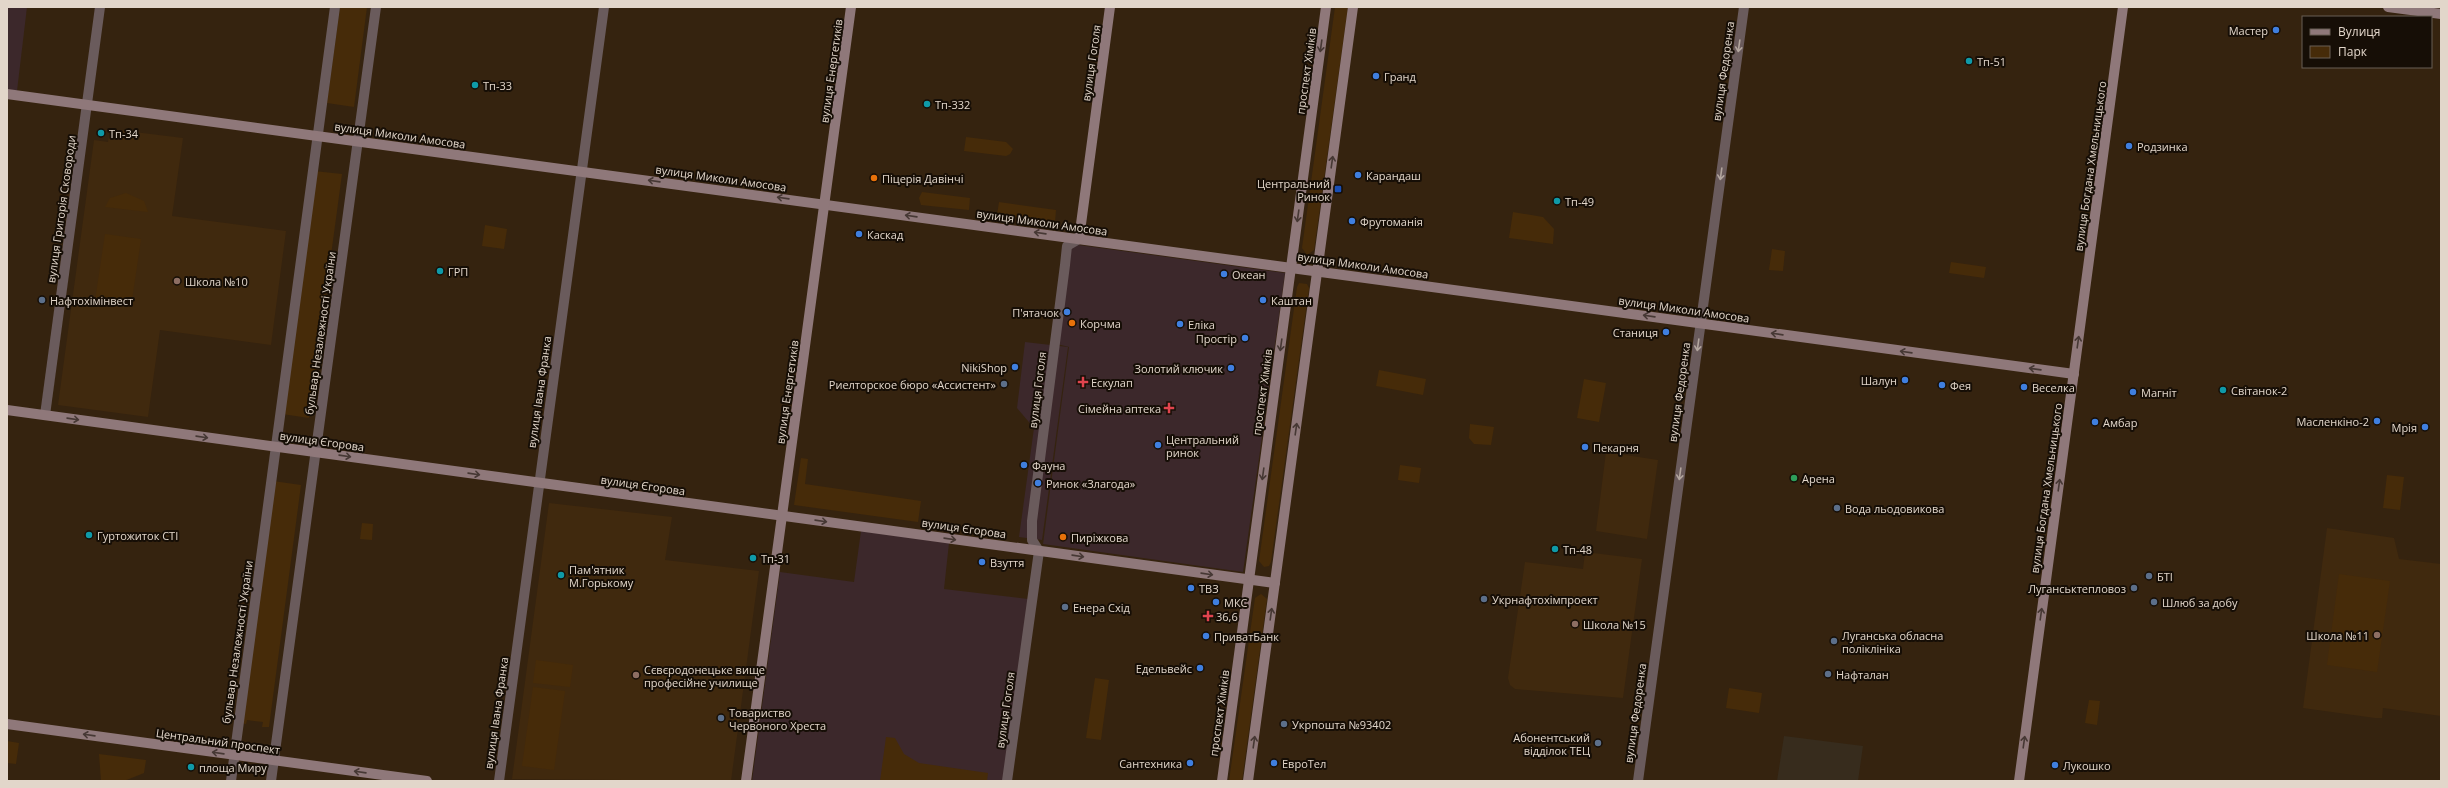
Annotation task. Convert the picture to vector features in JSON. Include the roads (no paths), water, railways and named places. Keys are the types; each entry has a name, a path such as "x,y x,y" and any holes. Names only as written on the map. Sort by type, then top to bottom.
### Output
{"street":[{"name":"вулиця Григорія Сковороди","path":"45,415 100,7"},
{"name":"бульвар Незалежності України","path":"231,781 335,7"},
{"name":"бульвар Незалежності України","path":"271,781 376,7"},
{"name":"вулиця Івана Франка","path":"499,781 604,7"},
{"name":"вулиця Енергетиків","path":"746,781 851,7"},
{"name":"вулиця Гоголя","path":"1007,781 1039,551 1032,540 1032,521 1067,246 1079,239 1110,7"},
{"name":"проспект Хіміків","path":"1222,781 1326,7"},
{"path":"1248,781 1353,7"},
{"name":"вулиця Федоренка","path":"1638,781 1744,7"},
{"name":"вулиця Богдана Хмельницького","path":"2019,781 2123,7"},
{"path":"2388,7 2441,14"},
{"name":"вулиця Миколи Амосова","path":"7,94 2074,374"},
{"name":"вулиця Єгорова","path":"7,410 1275,583"},
{"name":"Центральний проспект","path":"7,724 427,781"}],"place":[{"name":"Мастер","path":"2276,30"},
{"name":"Тп-51","path":"1969,61"},
{"name":"Гранд","path":"1376,76"},
{"name":"Тп-33","path":"475,85"},
{"name":"Тп-332","path":"927,104"},
{"name":"Тп-34","path":"101,133"},
{"name":"Родзинка","path":"2129,146"},
{"name":"Карандаш","path":"1358,175"},
{"name":"Піцерія Давiнчi","path":"874,178"},
{"name":"Центральний Ринок","path":"1338,189"},
{"name":"Тп-49","path":"1557,201"},
{"name":"Фрутоманія","path":"1352,221"},
{"name":"Каскад","path":"859,234"},
{"name":"ГРП","path":"440,271"},
{"name":"Океан","path":"1224,274"},
{"name":"Школа №10","path":"177,281"},
{"name":"Нафтохімінвест","path":"42,300"},
{"name":"Каштан","path":"1263,300"},
{"name":"П'ятачок","path":"1067,312"},
{"name":"Корчма","path":"1072,323"},
{"name":"Еліка","path":"1180,324"},
{"name":"Станиця","path":"1666,332"},
{"name":"Простiр","path":"1245,338"},
{"name":"NikiShop","path":"1015,367"},
{"name":"Золотий ключик","path":"1231,368"},
{"name":"Шалун","path":"1905,380"},
{"name":"Ескулап","path":"1083,382"},
{"name":"Риелторское бюро «Ассистент»","path":"1004,384"},
{"name":"Фея","path":"1942,385"},
{"name":"Веселка","path":"2024,387"},
{"name":"Світанок-2","path":"2223,390"},
{"name":"Магніт","path":"2133,392"},
{"name":"Сімейна аптека","path":"1169,408"},
{"name":"Масленкіно-2","path":"2377,421"},
{"name":"Амбар","path":"2095,422"},
{"name":"Мрія","path":"2425,427"},
{"name":"Центральний ринок","path":"1158,445"},
{"name":"Пекарня","path":"1585,447"},
{"name":"Фауна","path":"1024,465"},
{"name":"Арена","path":"1794,478"},
{"name":"Ринок «Злагода»","path":"1038,483"},
{"name":"Вода льодовикова","path":"1837,508"},
{"name":"Гуртожиток СТІ","path":"89,535"},
{"name":"Пиріжкова","path":"1063,537"},
{"name":"Тп-48","path":"1555,549"},
{"name":"Тп-31","path":"753,558"},
{"name":"Взуття","path":"982,562"},
{"name":"Пам'ятник М.Горькому","path":"561,575"},
{"name":"БТІ","path":"2149,576"},
{"name":"ТВЗ","path":"1191,588"},
{"name":"Луганськтепловоз","path":"2134,588"},
{"name":"Укрнафтохімпроект","path":"1484,599"},
{"name":"МКС","path":"1216,602"},
{"name":"Шлюб за добу","path":"2154,602"},
{"name":"Енера Схід","path":"1065,607"},
{"name":"36,6","path":"1208,616"},
{"name":"Школа №15","path":"1575,624"},
{"name":"Школа №11","path":"2377,635"},
{"name":"ПриватБанк","path":"1206,636"},
{"name":"Луганська обласна поліклініка","path":"1834,641"},
{"name":"Едельвейс","path":"1200,668"},
{"name":"Нафталан","path":"1828,674"},
{"name":"Сєвєродонецьке вище професійне училище","path":"636,675"},
{"name":"Товариство Червоного Хреста","path":"721,718"},
{"name":"Укрпошта №93402","path":"1284,724"},
{"name":"Абонентський відділок ТЕЦ","path":"1598,743"},
{"name":"Сантехника","path":"1190,763"},
{"name":"ЕвроТел","path":"1274,763"},
{"name":"Лукошко","path":"2055,765"},
{"name":"площа Миру","path":"191,767"}]}
